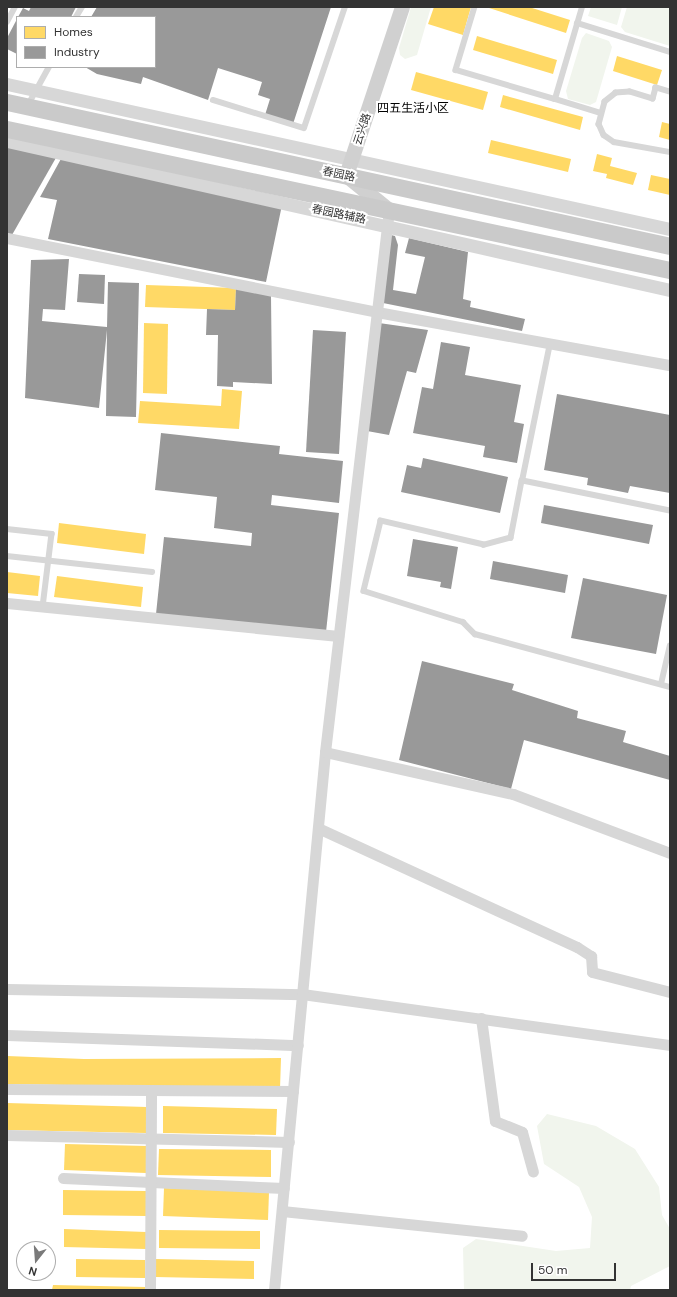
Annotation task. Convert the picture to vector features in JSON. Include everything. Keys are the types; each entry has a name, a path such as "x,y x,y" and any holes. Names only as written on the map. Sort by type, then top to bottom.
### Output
{"main road":[{"name":"云兴路","path":"346,175 402,7"},
{"name":"春园路","path":"7,102 670,246"},
{"path":"7,129 388,217 670,270"},
{"path":"346,175 388,217"}],"street":[{"path":"7,84 670,229"},
{"name":"春园路辅路","path":"7,141 388,217 670,290"},
{"path":"274,1290 325,752 388,217"},
{"path":"7,238 377,312 670,365"},
{"path":"7,603 338,636"},
{"path":"325,752 513,794 670,853"},
{"path":"318,828 577,947 591,956 592,972 670,992"},
{"path":"7,989 302,994 670,1045"},
{"path":"481,1018 495,1121 522,1132 533,1172"},
{"path":"7,1035 298,1045"},
{"path":"7,1089 293,1091"},
{"path":"150,1290 151,1090"},
{"path":"7,1135 289,1142"},
{"path":"63,1178 284,1188"},
{"path":"282,1211 522,1236"}],"lane":[{"path":"7,22 15,7"},
{"path":"77,16 82,7"},
{"path":"213,100 304,128 345,7"},
{"path":"475,7 456,70 601,113"},
{"path":"555,99 582,7"},
{"path":"577,23 670,52"},
{"path":"27,106 48,68"},
{"path":"670,92 656,88 653,99 630,92 616,93 605,102 599,124 604,135 614,142 670,152"},
{"path":"550,343 511,538 484,545 381,521 364,591 463,622 475,634 670,686"},
{"path":"522,481 670,511"},
{"path":"7,529 52,534 43,607"},
{"path":"7,556 152,572"},
{"path":"661,684 670,646"}],"shaded area":[{"path":"411,7 431,7 417,55 405,59 400,55 399,48"},
{"path":"591,7 622,7 617,25 588,16"},
{"path":"627,7 670,7 670,46 625,32 621,27"},
{"path":"586,33 609,41 612,47 596,102 590,105 568,99 566,91 582,38"},
{"path":"547,1114 596,1126 635,1149 659,1187 662,1215 670,1229 670,1266 631,1286 630,1290 464,1290 463,1248 476,1239 556,1251 590,1248 592,1217 579,1187 544,1164 537,1126"}],"building: Homes":[{"path":"434,7 471,7 463,35 428,24"},
{"path":"486,7 529,7 570,20 566,33"},
{"path":"477,36 557,60 553,74 473,50"},
{"path":"617,56 662,70 657,85 613,71"},
{"path":"416,72 488,92 483,110 411,90"},
{"path":"503,95 583,117 580,130 500,107"},
{"path":"662,122 670,124 670,140 659,137"},
{"path":"491,140 571,159 568,172 488,153"},
{"path":"597,154 612,158 610,166 637,173 633,185 606,178 607,174 593,171"},
{"path":"651,175 670,179 670,195 648,190"},
{"path":"146,285 236,288 235,310 145,307"},
{"path":"144,323 168,324 167,394 143,393"},
{"path":"222,389 242,391 239,429 138,423 140,401 221,406"},
{"path":"59,523 146,534 144,554 57,543"},
{"path":"7,572 40,576 38,596 7,593"},
{"path":"57,576 143,587 141,607 54,597"},
{"path":"7,1056 84,1059 281,1058 280,1089 7,1084"},
{"path":"7,1103 147,1107 146,1133 7,1130"},
{"path":"163,1106 277,1109 276,1135 163,1133"},
{"path":"65,1144 147,1146 146,1173 64,1170"},
{"path":"159,1149 271,1150 271,1177 158,1175"},
{"path":"164,1188 269,1192 268,1220 163,1216"},
{"path":"63,1190 146,1191 146,1216 63,1215"},
{"path":"64,1229 146,1232 146,1249 64,1247"},
{"path":"159,1230 260,1231 260,1249 159,1248"},
{"path":"76,1259 145,1260 145,1278 76,1277"},
{"path":"156,1259 254,1261 254,1279 155,1277"},
{"path":"53,1285 146,1287 146,1290 52,1290"}],"building: Industry":[{"path":"31,7 76,7 72,16 19,16 23,8 29,11"},
{"path":"97,7 331,7 293,124 265,115 270,99 258,95 262,82 218,68 208,100 143,77 141,84 97,74 87,68 156,68 156,16 92,16"},
{"path":"16,21 16,54 7,49 7,38"},
{"path":"7,146 57,156 12,235 7,233"},
{"path":"62,157 282,205 266,282 48,239 57,200 40,197"},
{"path":"391,235 395,236 398,245 393,290 416,294 425,257 405,253 409,238 468,252 463,299 471,301 470,307 525,319 522,331 383,303"},
{"path":"69,259 65,310 43,309 42,321 107,327 108,282 139,283 136,417 106,416 107,330 99,408 25,398 31,260"},
{"path":"79,274 105,275 104,304 77,302"},
{"path":"236,288 271,296 272,384 233,382 233,387 217,386 218,335 206,335 207,309 235,310"},
{"path":"379,323 428,330 416,373 407,371 389,435 367,431"},
{"path":"313,330 346,332 339,454 306,452"},
{"path":"441,342 470,347 465,375 521,385 514,422 524,424 517,463 483,457 485,446 413,433 422,387 433,389"},
{"path":"557,394 670,415 670,493 630,486 628,493 587,485 588,478 544,470"},
{"path":"161,433 280,446 279,454 343,461 339,503 272,495 271,505 339,513 326,632 156,614 164,537 251,546 252,533 214,528 217,497 155,490"},
{"path":"423,458 508,477 500,513 401,492 407,465 421,468"},
{"path":"544,505 653,525 649,544 541,523"},
{"path":"413,539 458,547 451,589 440,587 441,582 407,576"},
{"path":"493,561 568,575 565,593 490,579"},
{"path":"583,578 667,595 656,654 571,638"},
{"path":"422,661 514,684 512,690 578,711 577,718 626,731 623,742 670,756 670,780 524,740 511,789 399,760"}],"district":[{"name":"四五生活小区","path":"413,109"}]}
